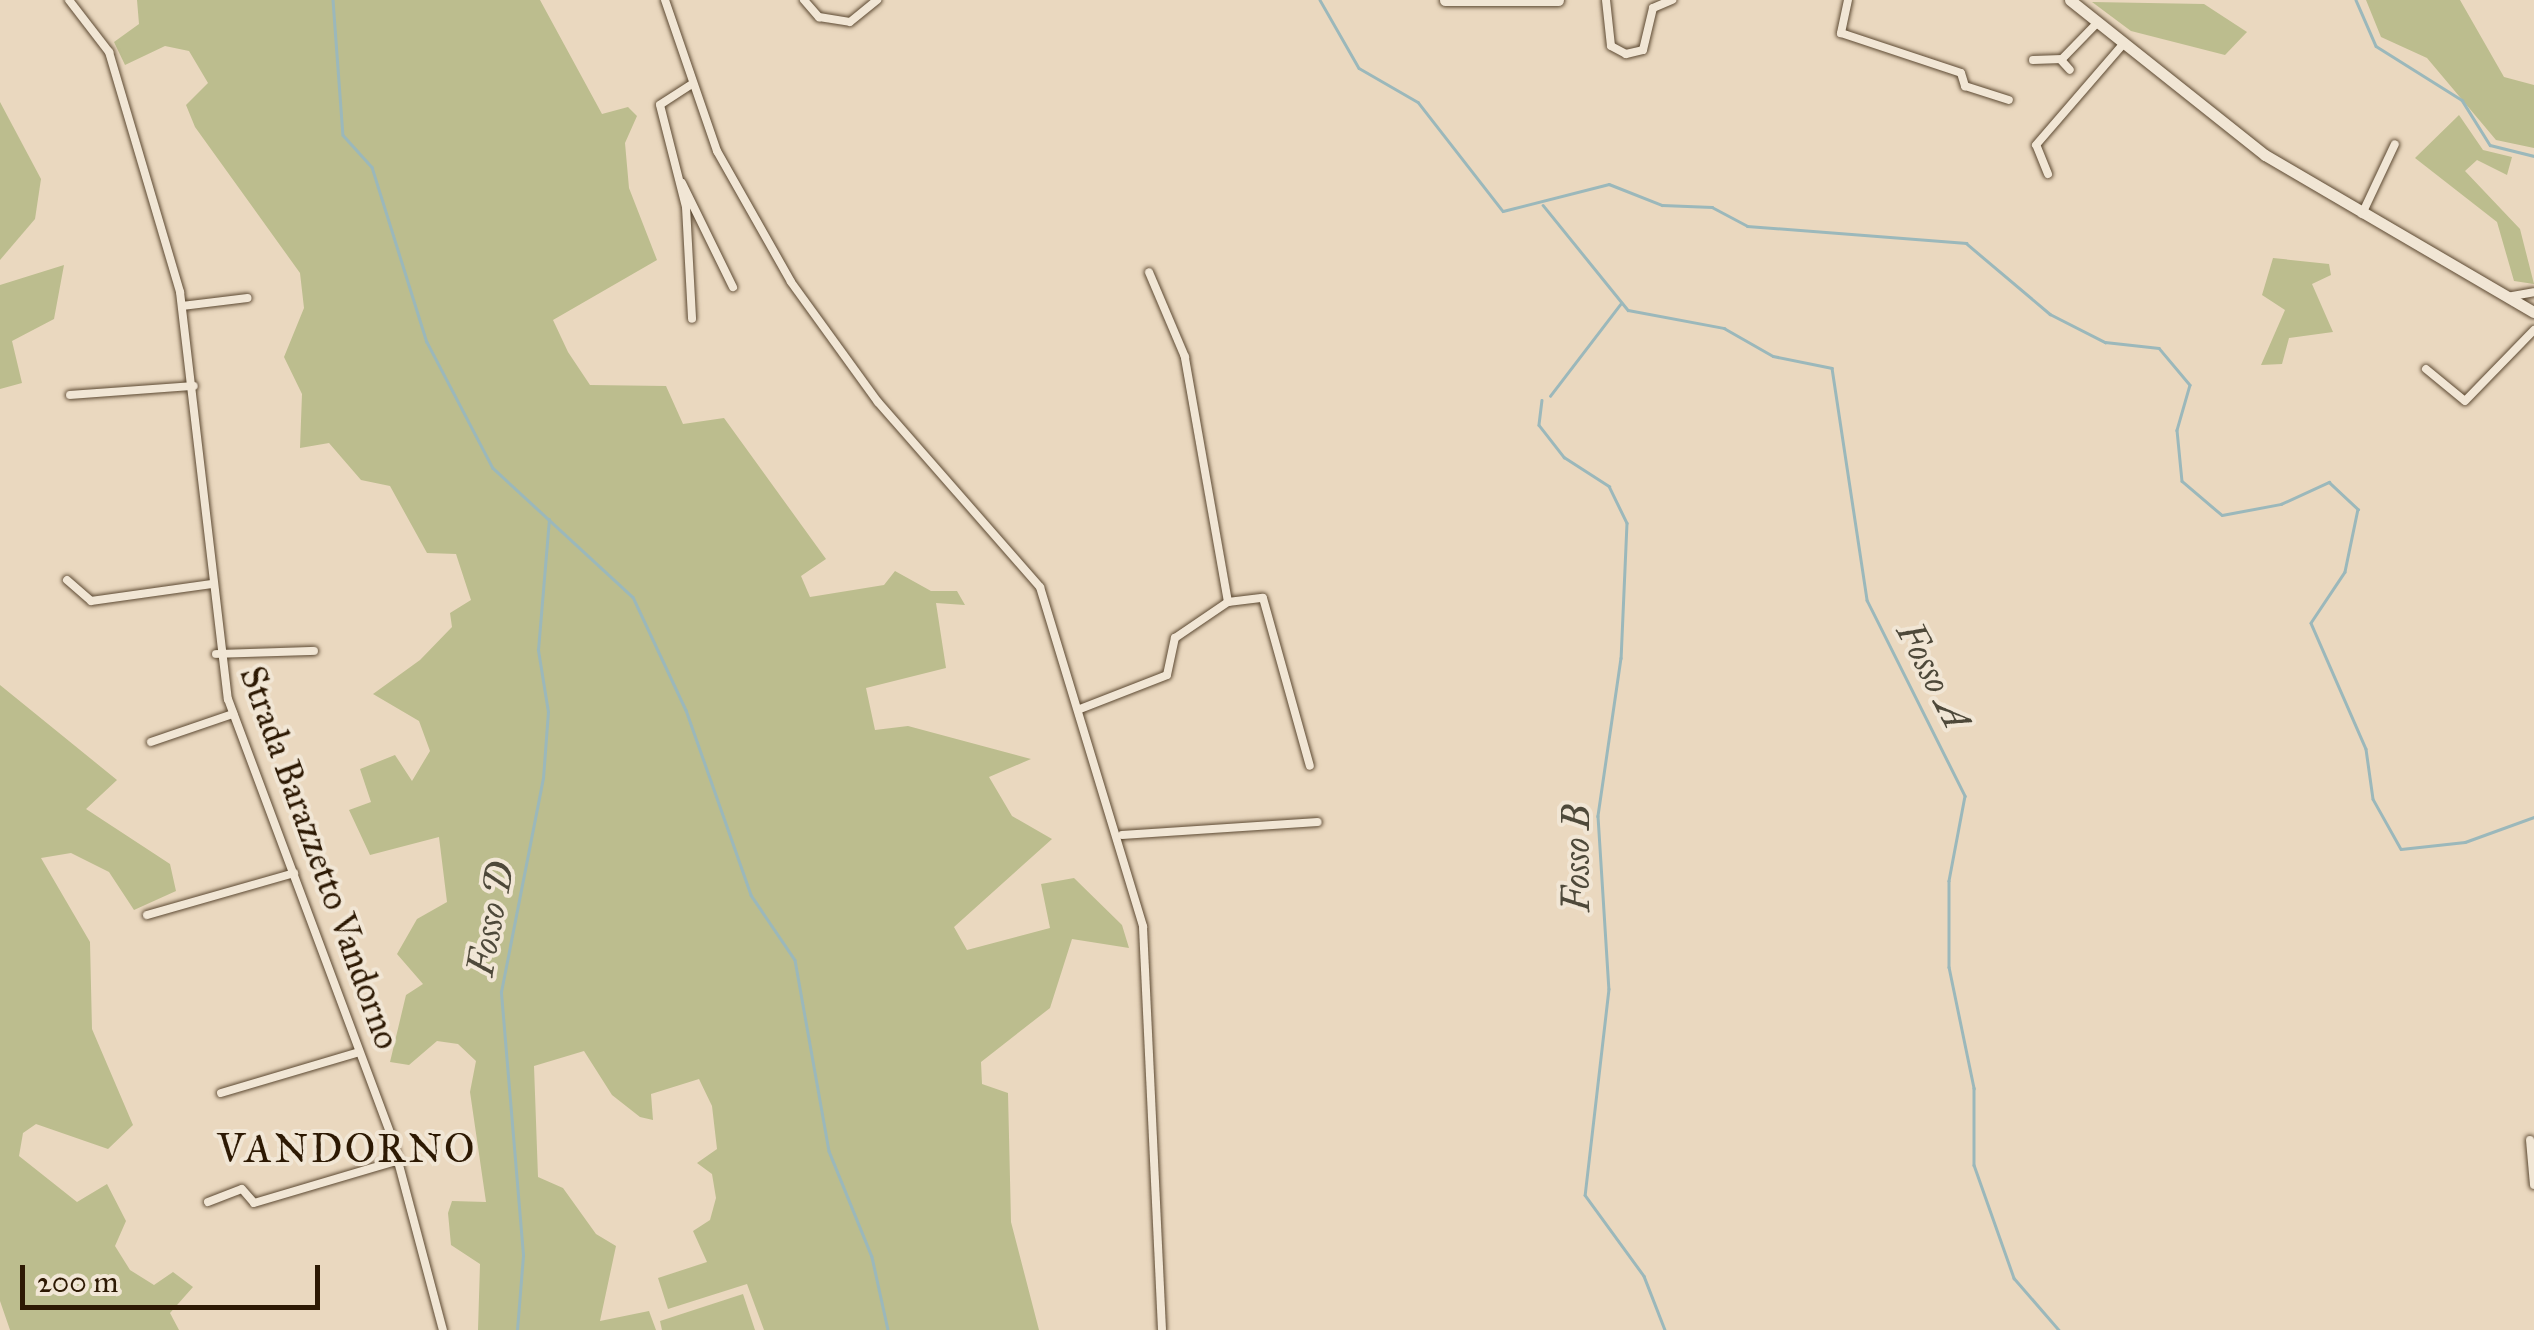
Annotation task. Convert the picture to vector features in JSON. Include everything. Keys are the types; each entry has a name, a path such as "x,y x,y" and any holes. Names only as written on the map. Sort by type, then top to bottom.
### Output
{"street":[{"name":"Strada Barazzetto Vandorno","path":"70,0 109,52 182,306 194,386 216,654 233,714 399,1160 443,1330"},
{"path":"665,0 692,84 752,218 832,344 1034,576 1122,835 1143,927 1162,1330"},
{"path":"804,0 820,17 850,22 876,0"},
{"path":"1445,0 1558,0"},
{"path":"1606,0 1611,46 1626,54 1642,50 1653,8 1672,0"},
{"path":"1848,0 1842,33 1961,73 1965,86 2010,100"},
{"path":"2070,0 2265,154 2534,312"},
{"path":"2070,70 2057,65 2098,22"},
{"path":"2048,174 2036,145 2124,43"},
{"path":"2033,60 2062,59"},
{"path":"692,84 660,105 682,183 733,288"},
{"path":"2362,214 2394,144"},
{"path":"682,183 692,319"},
{"path":"1148,272 1186,357 1228,602"},
{"path":"2507,297 2534,292"},
{"path":"182,306 248,298"},
{"path":"2426,369 2465,401 2534,330"},
{"path":"70,395 194,386"},
{"path":"67,580 91,601 212,584"},
{"path":"1080,709 1167,675 1174,638 1228,602 1263,598 1310,766"},
{"path":"216,654 314,651"},
{"path":"151,742 233,714"},
{"path":"1122,835 1318,822"},
{"path":"147,915 294,873"},
{"path":"220,1094 360,1052"},
{"path":"2530,1140 2534,1185"},
{"path":"208,1202 242,1189 254,1203 399,1160"}],"green space":[{"path":"137,0 540,0 602,114 628,107 637,116 625,143 629,188 657,260 553,320 568,352 590,385 666,386 683,424 724,418 826,559 801,576 810,597 884,585 895,571 931,591 957,591 965,605 936,603 946,668 866,688 875,730 908,726 1031,759 989,777 1012,816 1052,839 954,927 967,950 1050,928 1041,884 1074,878 1122,925 1129,948 1072,939 1050,1008 981,1062 982,1084 1008,1093 1011,1222 1039,1330 764,1330 747,1284 668,1309 658,1278 707,1262 693,1231 710,1220 716,1198 712,1174 697,1163 717,1149 712,1106 699,1079 651,1094 653,1120 640,1117 612,1095 584,1051 534,1066 538,1177 563,1188 596,1234 616,1246 600,1321 649,1311 656,1330 478,1330 480,1264 451,1245 448,1213 452,1201 486,1202 470,1092 476,1061 458,1044 437,1041 409,1065 390,1062 406,995 423,984 397,954 417,919 447,902 439,837 370,855 349,810 371,802 360,769 395,755 412,781 430,751 419,721 373,694 420,660 452,627 450,613 471,600 456,554 427,553 390,486 361,480 329,443 300,448 302,394 284,357 304,308 300,273 195,127 186,105 208,83 189,51 165,46 125,65 114,42 139,24"},
{"path":"2366,0 2460,0 2504,77 2534,85 2534,148 2496,140 2427,58 2381,37"},
{"path":"2092,2 2204,4 2247,32 2225,55 2131,31"},
{"path":"0,102 41,179 35,219 0,260"},
{"path":"2459,115 2483,150 2512,157 2507,175 2477,160 2465,171 2520,229 2534,284 2514,281 2497,222 2415,158"},
{"path":"2273,258 2329,264 2331,275 2312,284 2333,332 2289,338 2282,364 2261,365 2285,310 2262,295"},
{"path":"64,265 54,319 12,341 22,383 0,389 0,285"},
{"path":"0,685 117,780 86,809 170,864 176,891 134,910 109,872 71,853 41,858 90,942 92,1029 133,1125 108,1149 36,1124 23,1133 19,1156 77,1202 107,1184 126,1221 115,1246 130,1270 154,1285 173,1272 193,1287 170,1313 179,1330 10,1330 0,1301"},
{"path":"743,1294 755,1330 662,1330 660,1321"}],"waterway":[{"path":"333,0 343,135 372,167 427,342 493,468 633,597 686,710 751,895 795,960 829,1151 872,1257 888,1330"},
{"path":"1320,0 1359,68 1418,102 1503,211 1609,184 1662,205 1712,207 1747,226 1966,243 2050,314 2105,342 2159,348 2190,385 2177,430 2182,481 2222,515 2281,504 2329,482 2358,509 2345,572 2311,623 2366,749 2373,799 2401,849 2465,842 2534,817"},
{"path":"2356,0 2376,46 2462,100 2490,145 2534,156"},
{"name":"Fosso A","path":"1543,205 1628,310 1724,328 1773,356 1832,368 1867,600 1965,796 1949,881 1949,967 1974,1088 1974,1165 2014,1278 2059,1330"},
{"name":"Fosso B","path":"1550,396 1621,303"},
{"name":"Fosso B","path":"1542,400 1539,425 1564,457 1609,486 1627,523 1621,658 1598,816 1609,989 1585,1195 1644,1276 1665,1330"},
{"name":"Fosso D","path":"517,1330 523,1255 501,992 543,778 548,712 538,650 549,519"}],"district":[{"name":"VANDORNO","path":"347,1149"}]}
